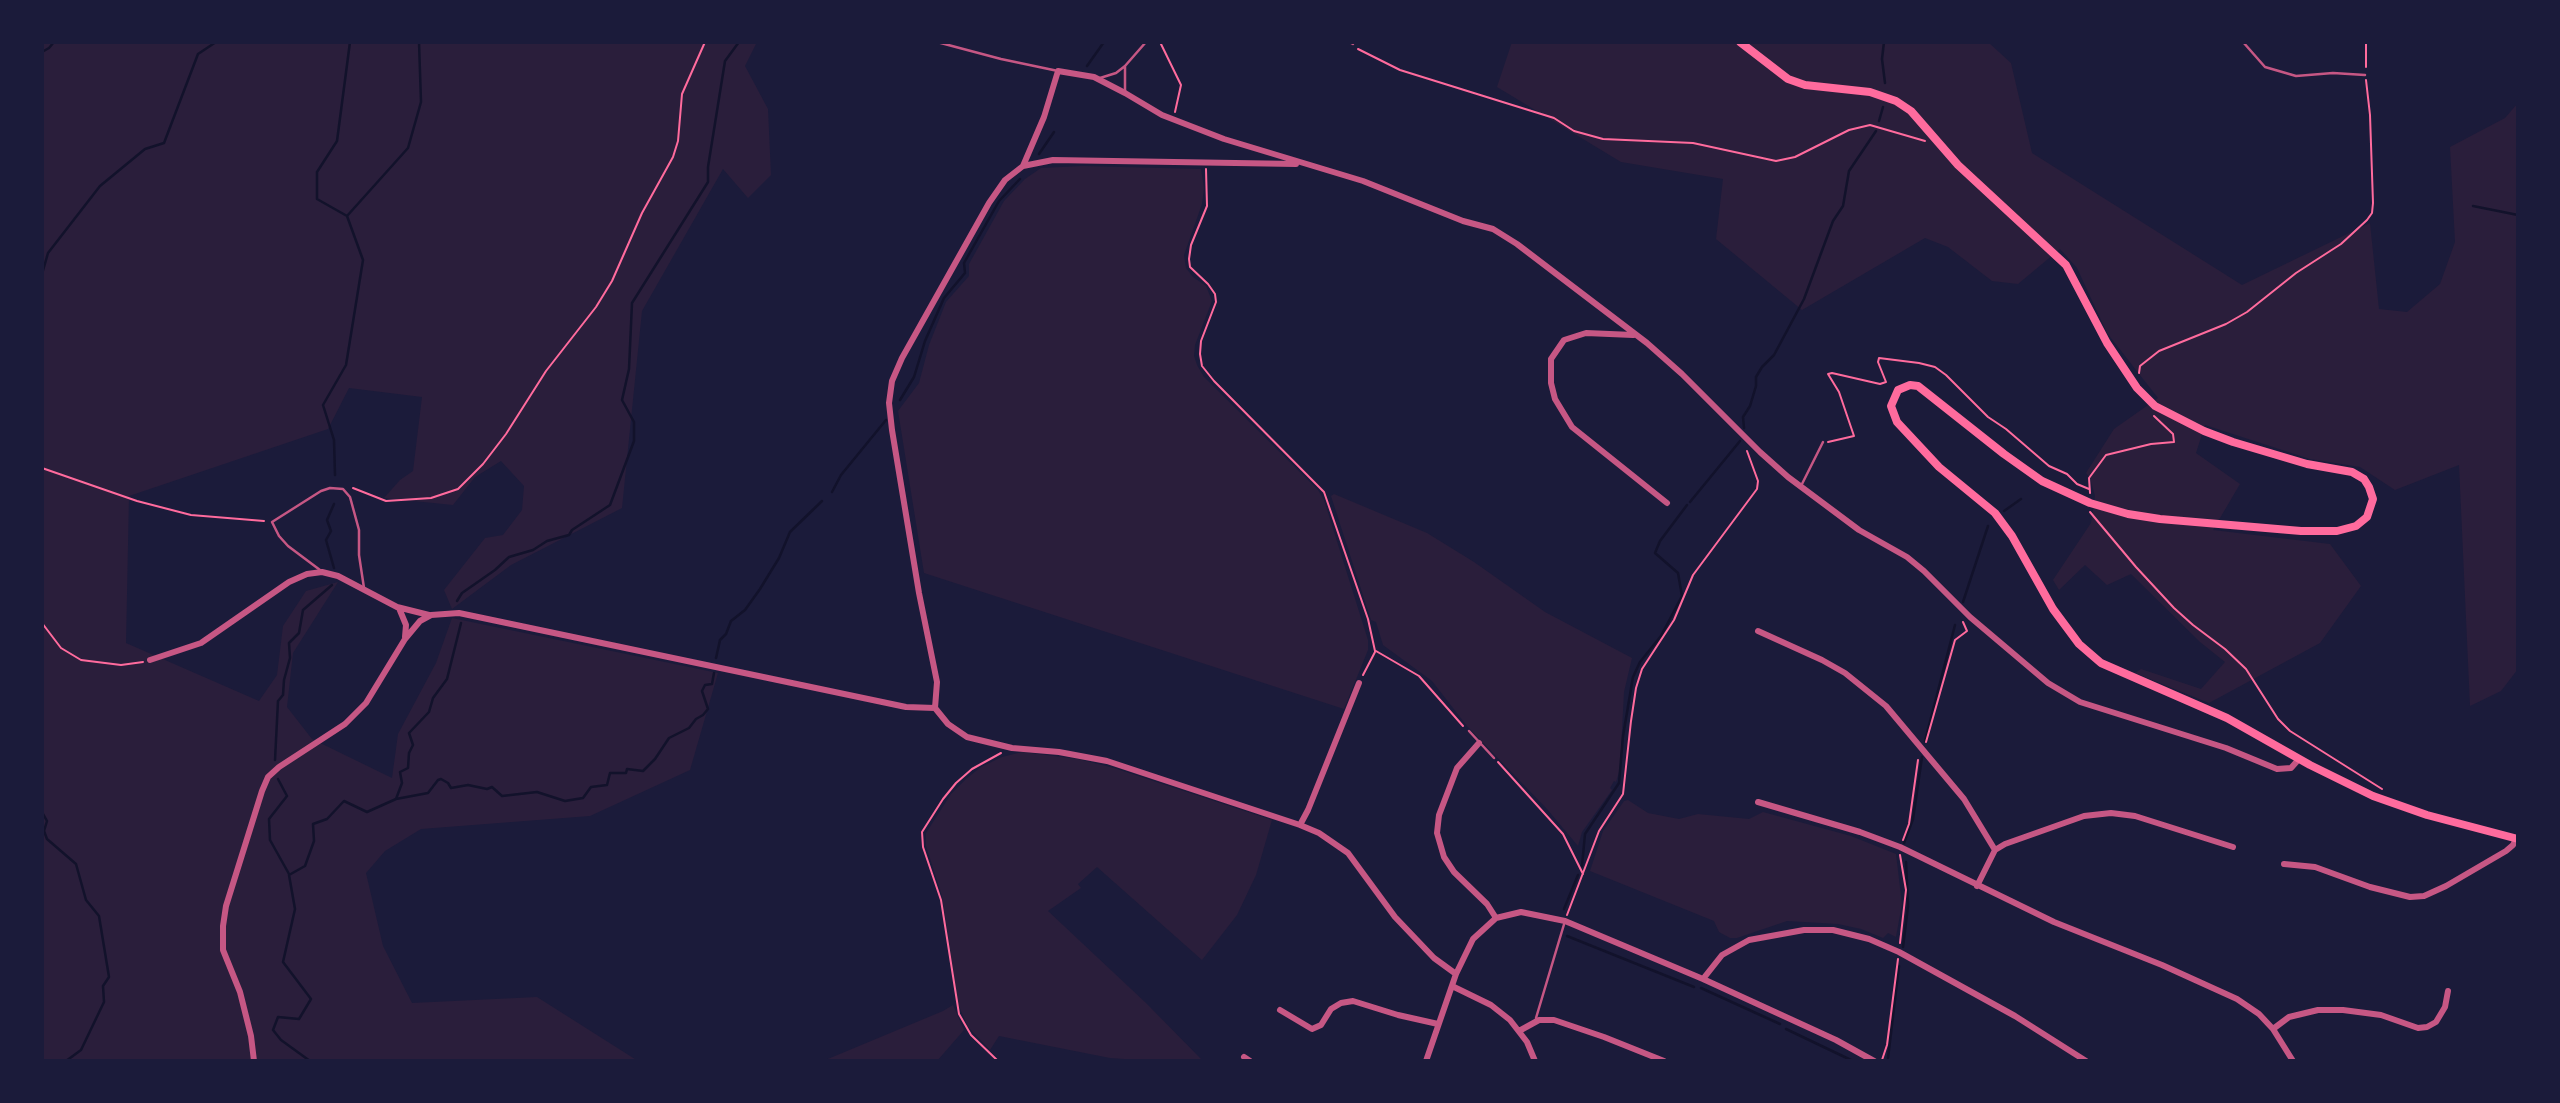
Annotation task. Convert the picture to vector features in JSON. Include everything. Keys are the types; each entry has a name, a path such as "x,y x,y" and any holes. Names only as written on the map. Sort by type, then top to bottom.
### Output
{"main road":[{"path":"1740,42 1788,79 1805,86 1870,92 1896,101 1911,111 1968,175 2066,265 2119,362 2137,388 2155,406 2204,431 2242,445 2307,464 2356,474 2367,483 2372,504 2369,513 2364,521 2337,531 2301,531 2128,514 2090,506 2057,489 2020,466 1918,386 1903,386 1894,395 1891,407 1897,422 1939,467 1995,513 2012,536 2053,609 2079,644 2101,663 2227,718 2335,778 2401,807 2517,839"}],"street":[{"path":"1023,166 1044,117 1058,71 1097,79 1161,115 1224,139 1363,181 1463,221 1493,229 1517,244 1636,335 1682,374 1750,441 1801,486 1859,530 1916,564 2048,683 2080,702 2226,748 2277,769 2291,768 2299,759"},
{"path":"1305,164 1053,160 1023,166 1005,180 989,203 902,358 892,381 889,404 919,593 937,682 935,708 948,724 967,737 1012,748 1059,752 1107,761 1319,833 1348,853 1395,917 1434,958 1456,974"},
{"path":"1636,335 1586,333 1564,340 1551,359 1551,383 1555,399 1573,427 1667,503"},
{"path":"150,660 201,643 289,582 307,574 323,572 338,576 397,607 431,615 459,612 906,707 935,708"},
{"path":"397,607 406,625 405,639"},
{"path":"254,1061 240,992 223,950 223,926 226,906 262,791 268,776 279,767 345,724 366,702 405,639 420,621 431,615"},
{"path":"1758,631 1845,673 1886,706 1964,799 1996,850"},
{"path":"1300,825 1359,683"},
{"path":"1479,743 1457,768 1439,815 1437,833 1444,857 1487,904 1496,918"},
{"path":"1758,802 1860,832 1900,847 2053,922 2162,965 2237,999 2259,1014 2273,1029 2294,1061"},
{"path":"1977,886 1996,850 2004,844 2084,816 2111,813 2135,816 2233,847"},
{"path":"2284,864 2315,867 2370,887 2410,897 2424,896 2506,851 2517,839"},
{"path":"1426,1061 1456,974 1473,939 1496,918 1521,912 1565,921 1703,979 1836,1040 1874,1061"},
{"path":"1703,979 1722,955 1749,940 1776,933 1833,930 1869,939 1899,952 2015,1016 2086,1061"},
{"path":"1452,986 1491,1005 1519,1031 1535,1061"},
{"path":"2273,1029 2289,1017 2318,1010 2381,1015 2418,1028 2427,1027 2436,1022 2445,1007 2448,991"},
{"path":"1280,1010 1312,1030 1321,1025 1331,1009 1341,1003 1353,1001 1438,1024"},
{"path":"1519,1031 1536,1021 1546,1019 1564,1022 1664,1061"}],"lane":[{"path":"937,42 1001,60 1058,71"},
{"path":"1097,79 1116,72 1146,42"},
{"path":"2243,42 2265,67 2296,76 2333,73 2365,75"},
{"path":"1125,65 1125,93"},
{"path":"1801,486 1823,442"},
{"path":"323,572 288,546 272,522 321,491 330,488 343,489 350,497 359,530 359,555 364,589"},
{"path":"1469,732 1494,758"},
{"path":"1536,1021 1565,921"}],"path":[{"path":"343,489 355,488 373,498 386,501 431,498 458,489 483,464 612,281 642,213 673,157 678,141 682,94 705,42"},
{"path":"1160,42 1181,85 1173,119"},
{"path":"2139,375 2140,366 2159,351 2236,319 2296,273 2341,244 2372,213 2370,115 2365,75 2366,42"},
{"path":"1351,43 1400,70 1554,118 1574,131 1603,139 1693,144 1776,161 1795,158 1849,130 1870,125 1928,142"},
{"path":"1205,162 1207,206 1191,245 1189,259 1191,267 1209,284 1216,302 1201,341 1202,366 1324,492 1368,620 1375,651 1359,683"},
{"path":"1823,442 1832,443 1839,438 1854,436 1839,391 1828,374 1872,383 1886,382 1879,358 1919,363 1935,367 1988,417 2049,466 2089,489"},
{"path":"2155,406 2153,415 2174,434 2174,442 2110,453 2092,471 2089,478 2090,506 2095,519 2174,608 2246,669 2278,719 2290,731 2354,774 2386,791"},
{"path":"1570,908 1600,831 1623,794 1636,688 1642,669 1674,620 1693,575 1757,489 1758,481 1745,447 1750,441"},
{"path":"42,468 76,482 191,515 272,522"},
{"path":"1900,946 1906,890 1900,847 1909,824 1917,766 1929,739 1955,640 1967,631 1961,617 1965,611"},
{"path":"42,623 61,648 81,660 121,665 150,660"},
{"path":"1375,651 1419,676 1469,732"},
{"path":"998,1061 971,1035 959,1014 941,900 923,847 922,832 956,783 972,769 1012,748"},
{"path":"1494,758 1563,834 1584,874"},
{"path":"1881,1061 1887,1045 1898,961"}],"shaded area":[{"path":"42,42 757,42 745,66 768,109 771,175 748,198 723,169 642,311 622,508 511,565 452,609 444,590 485,538 503,535 522,510 524,486 501,461 475,477 453,505 384,498 400,480 413,471 422,397 349,388 328,429 129,496 126,643 259,701 277,675 283,626 306,591 338,582 293,653 287,707 312,739 392,778 398,734 436,663 452,618 718,673 690,770 590,816 421,829 385,851 366,873 383,946 412,1003 537,997 638,1061 42,1061"},
{"path":"1512,42 1988,42 2011,63 2032,153 2242,285 2370,223 2379,309 2407,312 2440,284 2455,242 2450,147 2505,118 2518,103 2518,669 2501,691 2470,706 2459,465 2395,490 2360,467 2310,459 2205,425 2196,453 2240,484 2213,530 2330,544 2361,586 2320,643 2209,703 2135,673 2141,669 2201,689 2225,662 2200,642 2131,574 2107,585 2085,565 2059,590 2053,580 2091,523 2095,496 2086,473 2114,429 2158,398 2107,333 2077,268 2060,249 2018,284 1992,281 1948,247 1925,238 1802,310 1716,239 1723,179 1621,162 1497,87"},
{"path":"1083,166 1201,169 1204,188 1202,204 1184,255 1186,268 1206,286 1212,301 1195,345 1194,356 1204,377 1318,490 1324,500 1368,640 1368,650 1344,709 924,573 898,411 919,383 929,345 946,302 969,276 969,264 1004,201 1025,179 1041,168"},
{"path":"1334,494 1427,533 1545,612 1632,658 1624,692 1620,769 1616,782 1614,781 1610,788 1612,790 1582,832 1578,846 1547,809 1467,726 1432,681 1383,645 1376,622 1371,620 1331,496"},
{"path":"1022,752 1078,759 1114,768 1272,820 1256,875 1237,915 1202,960 1097,867 1078,884 1081,888 1048,911 1202,1060 1110,1058 999,1036 990,1050 968,1027 958,1004 942,896 926,846 926,833 951,794 966,779 981,767 1002,757"},
{"path":"1628,800 1648,813 1679,819 1698,814 1749,819 1763,812 1851,836 1896,854 1902,904 1896,937 1888,933 1883,938 1838,924 1787,921 1730,938 1719,932 1714,921 1590,871 1603,831 1624,801"},
{"path":"953,1005 964,1030 937,1061 823,1061 943,1011"}],"waterway":[{"path":"42,52 54,42"},
{"path":"42,274 48,253 100,186 145,149 164,143 198,54 216,42"},
{"path":"347,216 317,199 317,172 337,141 350,42"},
{"path":"335,475 334,440 323,405 346,365 363,260 347,216 408,148 421,102 419,42"},
{"path":"457,601 462,593 509,557 569,535 572,530 610,505 634,441 634,422 622,400 629,369 632,303 708,182 725,61 739,42"},
{"path":"1087,66 1104,42"},
{"path":"1884,42 1882,59 1885,83"},
{"path":"1879,121 1883,107"},
{"path":"1744,428 1743,417 1750,406 1756,377 1774,355 1804,299 1833,221 1843,206 1849,171 1876,131"},
{"path":"1039,154 1054,132"},
{"path":"900,400 914,377 925,341 944,298 965,273 964,263 999,201 1020,179"},
{"path":"2473,206 2518,215"},
{"path":"832,492 841,475 886,420"},
{"path":"1690,502 1740,441"},
{"path":"2004,511 2021,499"},
{"path":"716,658 720,640 726,634 731,621 745,610 760,589 779,558 790,532 822,501"},
{"path":"334,504 327,520 331,531 326,540 334,568"},
{"path":"1582,866 1585,834 1619,783 1623,736 1633,677 1640,662 1661,636 1682,596 1678,573 1655,553 1660,541 1687,505"},
{"path":"1963,602 1988,526"},
{"path":"275,760 278,701 283,695 290,658 289,643 299,633 303,610 332,585"},
{"path":"396,799 402,783 400,772 408,768 409,753 413,745 409,733 429,712 433,698 447,679 461,623"},
{"path":"1925,741 1955,625"},
{"path":"310,1061 281,1040 273,1030 278,1017 299,1019 311,999 283,962 295,909 289,875 305,866 314,841 313,824 327,819 344,801 367,812 396,799 428,793 441,779 451,788 468,785 487,789 492,787 502,796 537,792 565,801 583,798 591,787 607,785 610,773 626,773 627,769 643,771 669,738 689,728 703,715 708,709 702,691 705,685 712,684 714,673"},
{"path":"1904,843 1913,819 1922,757"},
{"path":"278,779 287,796 269,819 270,840 289,874"},
{"path":"42,812 47,821 44,831 47,839 76,864 86,900 99,916 109,977 103,986 104,1002 81,1050 66,1061"},
{"path":"1903,947 1908,906 1906,862"},
{"path":"1564,909 1578,875"},
{"path":"1567,936 1694,987"},
{"path":"1888,1058 1899,966"},
{"path":"1701,988 1780,1024"},
{"path":"1786,1029 1853,1061"}]}
